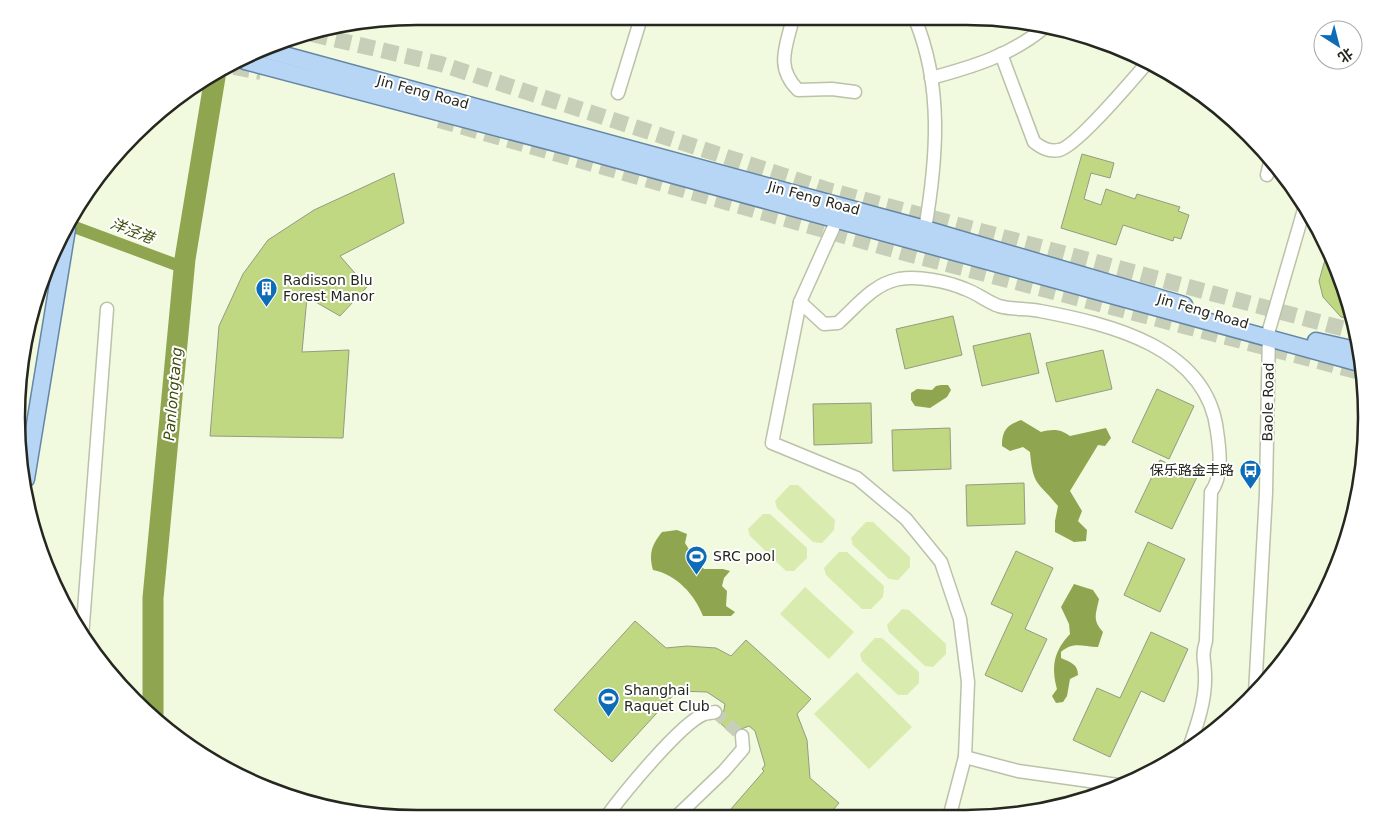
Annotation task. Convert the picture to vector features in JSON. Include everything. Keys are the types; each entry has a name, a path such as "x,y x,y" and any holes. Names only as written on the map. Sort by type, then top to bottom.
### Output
{"main road":[{"name":"Jin Feng Road","path":"274,52 840,213 925,229 1354,361"},
{"path":"250,62 840,213 1269,335"},
{"path":"28,468 64,245"},
{"name":"Jin Feng Road","path":"1269,335 1352,350"}],"street":[{"path":"618,93 640,25"},
{"path":"791,25 783,63 788,79 798,90 832,89 855,92"},
{"path":"918,25 926,45 936,111 934,178 925,229"},
{"path":"931,78 981,64 1030,39 1038,32"},
{"path":"1001,54 1034,142 1045,150 1060,150 1077,138 1143,67"},
{"path":"1266,175 1268,168"},
{"path":"840,213 800,302 772,443 857,478 906,519 940,562 960,619 968,682 965,756 951,810"},
{"name":"Baole Road","path":"1256,682 1266,493 1269,335 1302,216"},
{"path":"800,302 824,324 838,323 868,293 898,279 927,279 965,289 1000,306 1035,310 1098,322 1172,355 1199,381 1215,414 1219,444 1219,470 1218,482 1211,492 1206,641 1202,654 1206,675 1200,714 1192,738"},
{"path":"83,623 107,308"},
{"path":"612,810 678,734 703,714 716,712"},
{"path":"683,810 724,771 743,749 742,736"},
{"path":"965,756 1018,771 1107,783"}],"shaded area":[{"path":"948,385 951,390 947,397 930,408 915,406 911,400 911,393 917,389 932,390 936,386"},
{"path":"1021,420 1041,432 1056,430 1070,436 1106,428 1111,438 1105,446 1098,445 1070,491 1082,511 1078,521 1087,530 1086,541 1074,542 1055,532 1058,506 1035,478 1030,452 1023,447 1010,451 1002,446 1006,429"},
{"path":"790,485 798,485 835,520 834,530 822,543 813,542 777,508 775,501"},
{"path":"763,514 770,514 807,548 807,558 794,571 786,571 750,536 748,529"},
{"path":"866,522 873,522 910,557 910,567 898,580 889,579 853,545 851,538"},
{"name":"SRC pool","path":"677,530 687,534 685,543 690,551 695,553 696,561 704,569 730,571 724,578 722,586 727,591 726,606 735,612 731,616 703,616 690,593 684,587 669,576 653,570 651,555 655,542 662,532"},
{"path":"839,552 847,552 884,586 883,597 871,609 862,609 826,575 824,568"},
{"path":"1074,584 1093,590 1099,599 1096,620 1103,632 1098,647 1078,645 1061,652 1061,658 1077,668 1078,675 1070,679 1067,696 1063,702 1056,703 1052,696 1057,689 1054,673 1055,659 1060,647 1070,634 1069,624 1061,607"},
{"path":"805,587 854,632 829,659 780,614"},
{"path":"902,609 909,610 946,644 946,654 933,667 925,666 889,632 887,625"},
{"path":"875,638 882,638 919,672 919,683 907,695 898,695 862,661 860,654"},
{"path":"857,672 912,727 869,769 814,714"}],"building":[{"path":"1082,154 1114,163 1110,178 1091,173 1084,199 1101,205 1106,189 1135,199 1137,194 1180,207 1178,211 1189,215 1181,239 1174,237 1173,241 1123,225 1116,245 1061,228"},
{"name":"Radisson Blu Forest Manor","path":"394,173 404,223 340,256 367,287 340,316 307,297 302,352 349,350 343,438 210,436 219,326 243,274 268,240 314,210"},
{"path":"1325,260 1345,318 1341,317 1323,297 1319,281"},
{"path":"953,316 962,355 905,369 896,329"},
{"path":"1030,333 1039,373 982,386 973,346"},
{"path":"1103,350 1112,389 1056,402 1046,363"},
{"path":"1157,389 1194,406 1169,459 1132,442"},
{"path":"871,403 872,443 814,445 813,404"},
{"path":"950,428 951,469 893,471 892,430"},
{"path":"1160,460 1197,477 1172,529 1135,512"},
{"path":"1024,483 1025,524 967,526 966,485"},
{"path":"1148,542 1185,559 1160,612 1124,595"},
{"path":"1016,551 1053,568 1025,629 1047,639 1022,692 985,675 1013,614 991,604"},
{"name":"Shanghai Raquet Club","path":"635,621 666,648 687,646 716,648 731,656 746,640 811,699 797,714 807,740 810,778 839,803 833,810 730,810 764,771 762,769 765,765 755,731 749,726 731,733 718,721 723,715 725,704 707,692 677,691 612,762 554,710"},
{"path":"1151,632 1188,649 1164,702 1141,691 1110,757 1073,740 1097,688 1120,698"}],"waterway":[{"name":"Panlongtang","path":"153,707 153,598 185,259 214,82"},
{"name":"洋泾港","path":"75,227 185,268"}],"tunnel":[{"path":"323,37 441,64 828,190 1348,330"},
{"path":"239,68 261,72"},
{"path":"439,120 901,252 1355,371"},
{"path":"715,712 742,736"}],"place":[{"name":"Radisson Blu Forest Manor","path":"267,307"},
{"name":"保乐路金丰路","path":"1250,489"},
{"name":"SRC pool","path":"697,575"},
{"name":"Shanghai Raquet Club","path":"608,717"}]}
